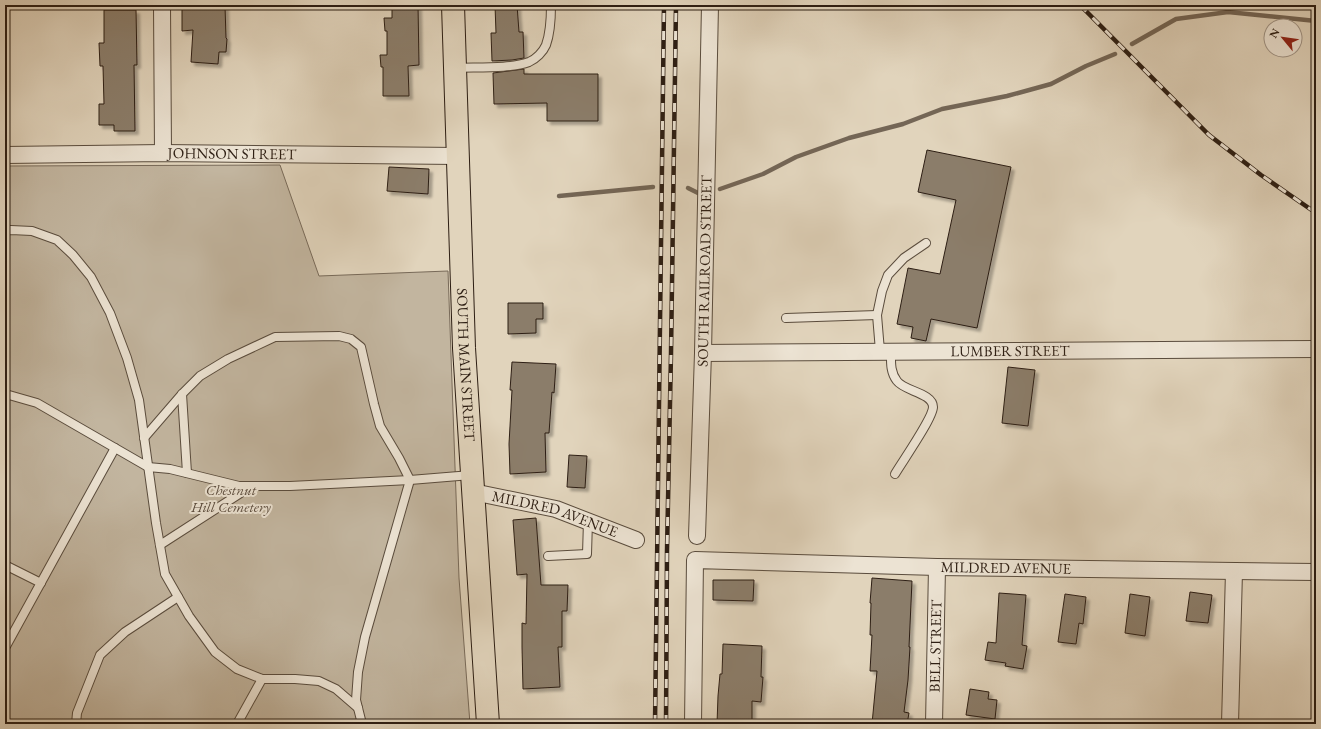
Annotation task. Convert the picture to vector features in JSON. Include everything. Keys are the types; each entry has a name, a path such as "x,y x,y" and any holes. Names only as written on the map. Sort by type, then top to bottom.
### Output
{"main road":[{"name":"SOUTH MAIN STREET","path":"453,5 464,348 488,724"}],"street":[{"path":"162,5 163,153"},
{"name":"SOUTH RAILROAD STREET","path":"697,536 703,353 710,5"},
{"name":"JOHNSON STREET","path":"5,155 163,153 458,156"},
{"name":"LUMBER STREET","path":"703,353 1316,349"},
{"name":"MILDRED AVENUE","path":"473,484 556,509 636,540"},
{"name":"MILDRED AVENUE","path":"693,724 695,560 937,567 1316,572"},
{"name":"BELL STREET","path":"934,724 937,567"},
{"path":"1230,724 1234,571"}],"lane":[{"path":"455,68 507,66 530,62 540,55 546,45 551,20 551,5"},
{"path":"5,231 32,231 57,240 73,255 91,276 110,312 127,358 139,400 165,574 189,616 215,652 237,669 262,679 319,681 336,689 358,708"},
{"path":"895,474 929,419 933,407 931,400 903,387 896,381 885,351 877,315 882,291 888,275 904,258 926,243"},
{"path":"786,318 877,315"},
{"path":"144,438 182,394 200,376 228,359 275,337 339,336 351,339 361,347 380,426 410,480 365,637 358,672 356,700 362,724"},
{"path":"182,394 187,473"},
{"path":"5,395 37,403 148,467 170,469 239,486 410,480 473,484"},
{"path":"5,648 115,448"},
{"path":"160,545 251,486"},
{"path":"548,556 587,554 588,521"},
{"path":"5,565 41,583"},
{"path":"76,724 77,713 100,655 125,632 178,597"},
{"path":"237,724 262,679"}],"green space":[{"name":"Chestnut Hill Cemetery","path":"280,165 319,276 448,271 459,578 470,724 5,724 5,166"}],"building":[{"path":"418,5 419,65 408,66 409,96 383,96 383,67 381,67 380,55 387,55 387,31 385,31 384,18 392,18 392,6"},
{"path":"495,5 517,5 519,32 523,32 524,58 492,61 491,33 496,33"},
{"path":"225,6 227,39 226,52 219,52 218,64 191,62 193,30 182,31 182,7"},
{"path":"104,10 136,10 137,65 134,65 135,131 114,131 114,125 99,125 99,104 104,104 103,66 100,66 99,43 104,43"},
{"path":"524,69 524,74 598,74 598,121 547,121 547,103 494,104 493,73"},
{"path":"927,150 1011,167 977,328 931,319 926,341 911,338 913,327 897,324 908,268 940,274 956,200 918,192"},
{"path":"389,167 429,169 428,194 387,191"},
{"path":"508,303 543,303 543,319 536,319 536,333 508,334"},
{"path":"512,362 556,364 549,433 545,433 546,472 510,474 509,444"},
{"path":"1008,367 1035,370 1028,426 1002,423"},
{"path":"569,455 587,456 585,488 567,487"},
{"path":"536,518 541,585 568,585 567,611 562,611 562,647 558,647 560,687 523,689 522,623 526,624 527,574 517,575 513,520"},
{"path":"872,578 912,581 908,680 904,712 909,713 907,724 872,724 877,671 870,671 872,635 870,635 870,603"},
{"path":"713,580 754,580 753,601 713,600"},
{"path":"1190,592 1212,595 1208,623 1186,621"},
{"path":"999,593 1026,595 1022,645 1027,646 1023,669 1005,666 1006,663 985,660 988,642 996,643"},
{"path":"1065,594 1086,597 1083,624 1079,623 1076,644 1058,642"},
{"path":"1130,594 1150,597 1145,636 1125,633"},
{"path":"723,644 762,646 761,677 763,677 761,702 752,701 752,724 717,724 720,674 722,674"},
{"path":"970,689 989,692 988,699 997,700 995,719 966,715"}],"waterway":[{"path":"1132,44 1176,19 1228,12 1316,21"},
{"path":"720,189 763,174 796,157 849,138 903,124 942,109 1007,96 1051,84 1086,66 1115,54"},
{"path":"559,196 653,187"},
{"path":"688,188 698,193"}],"railway":[{"path":"655,724 664,5"},
{"path":"666,724 667,551 676,5"},
{"path":"1080,5 1209,135 1261,175 1316,213"}]}
